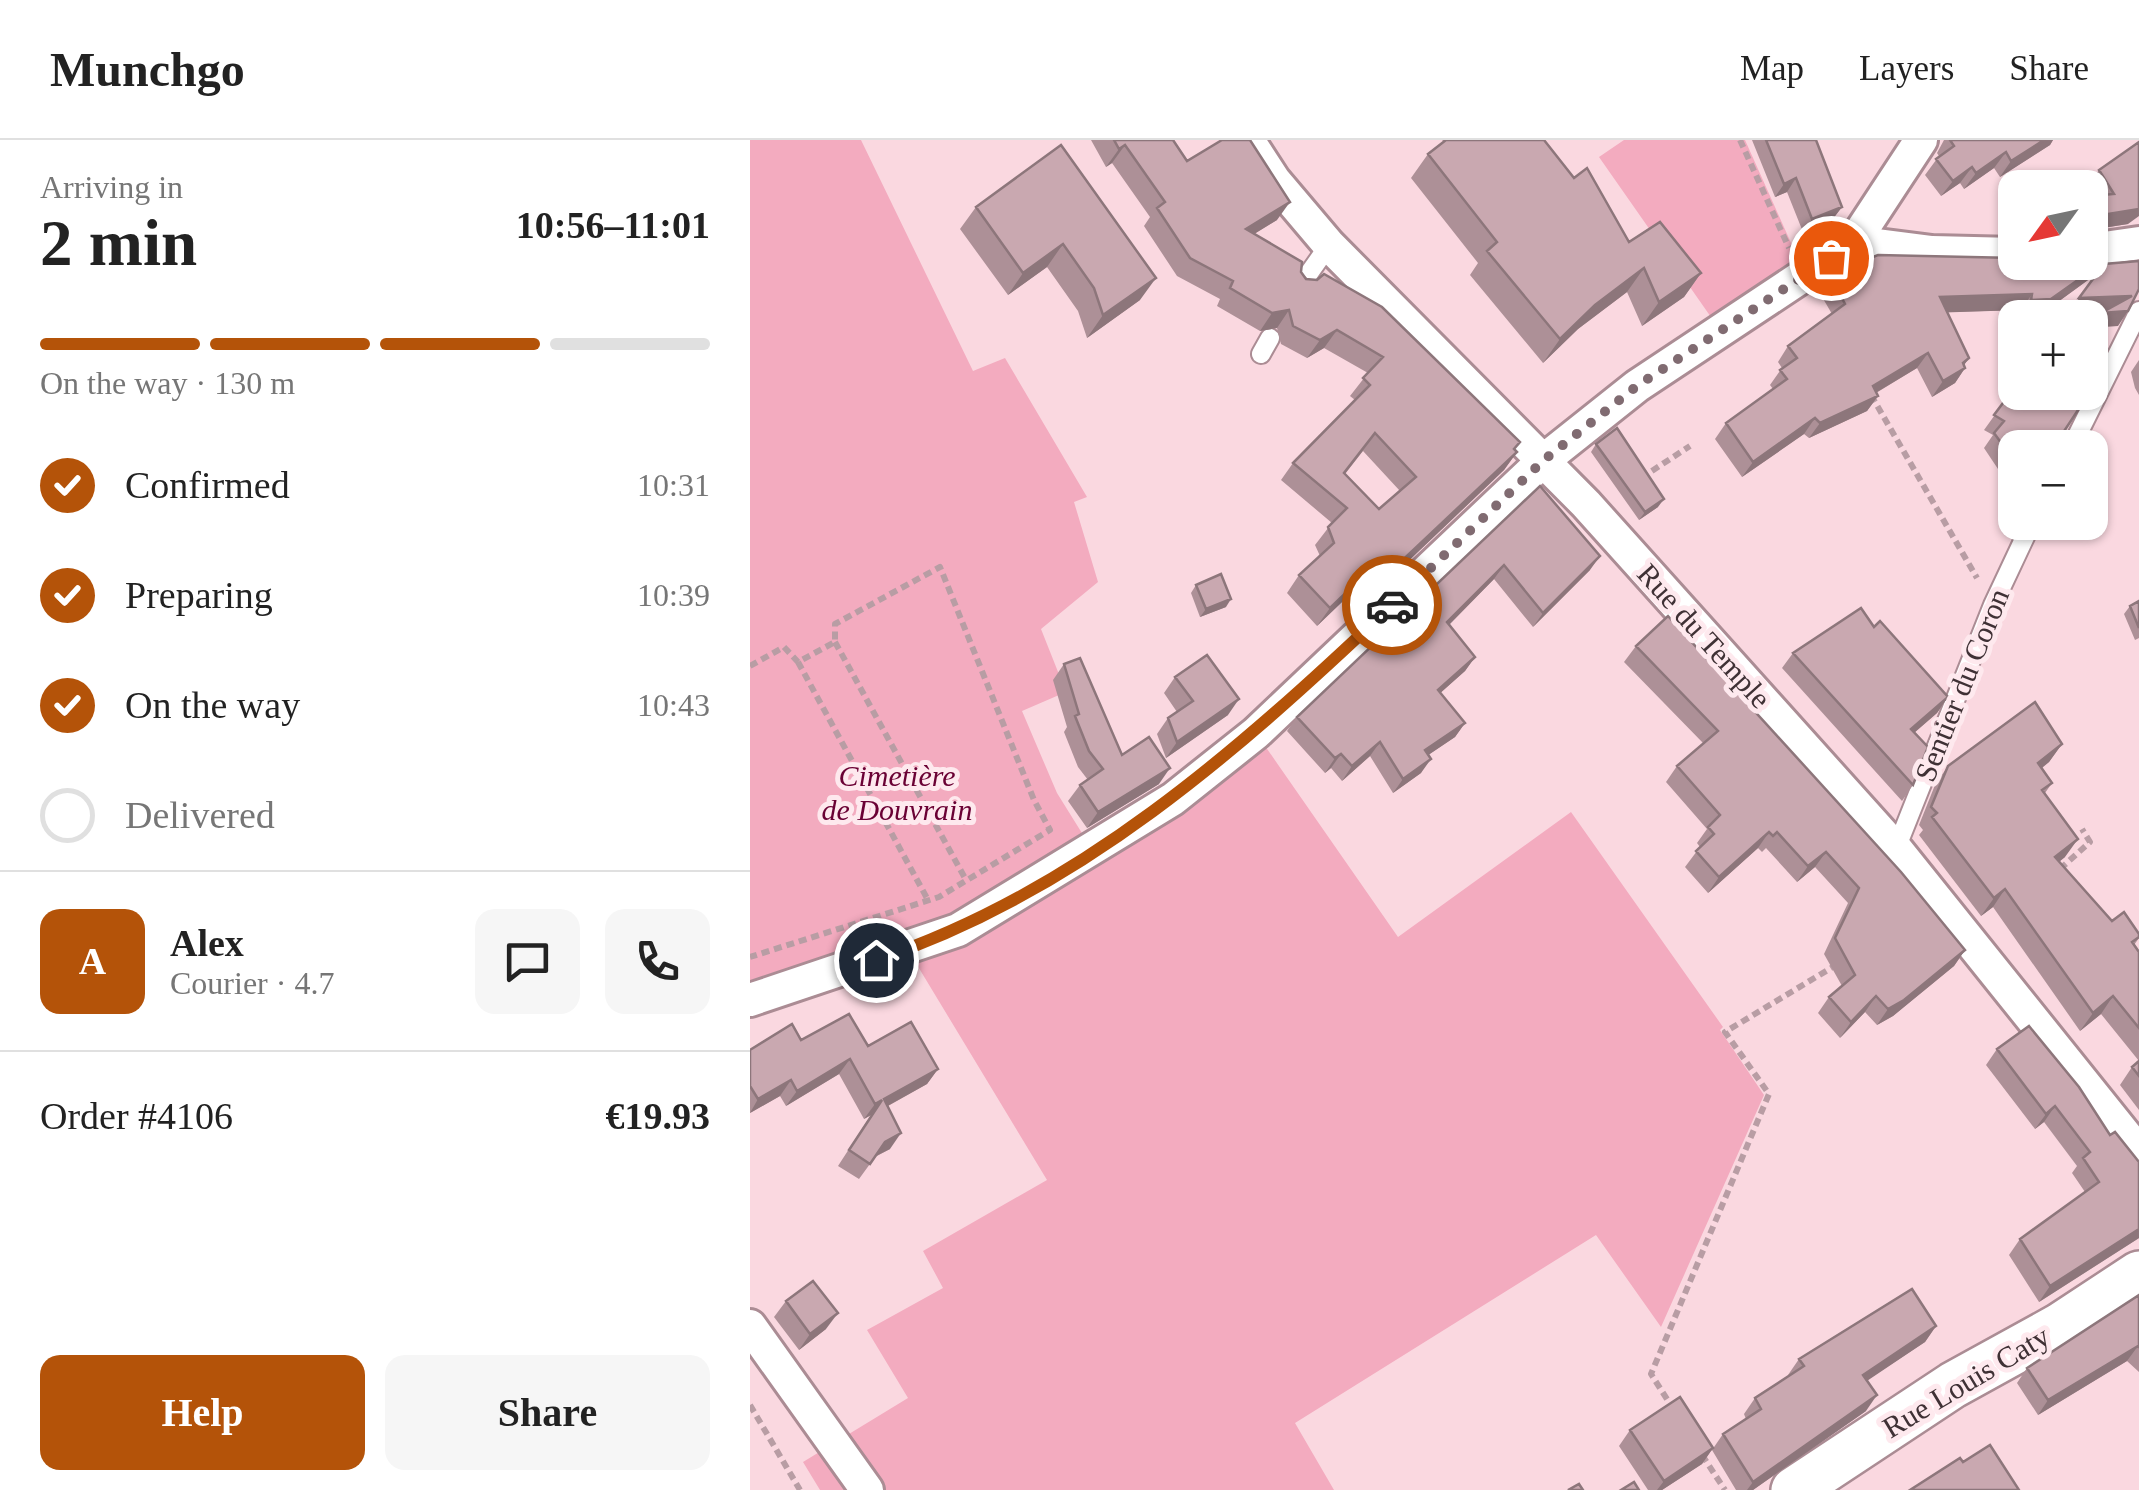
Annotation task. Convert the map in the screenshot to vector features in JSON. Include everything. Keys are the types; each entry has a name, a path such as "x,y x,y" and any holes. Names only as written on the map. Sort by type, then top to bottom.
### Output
{"main road":[{"name":"Rue Louis Caty","path":"1794,1490 1952,1385 2060,1326 2139,1274"}],"street":[{"name":"Rue du Temple","path":"1248,140 1329,245 1586,504 1896,849 2139,1152"},
{"path":"750,1000 943,936 1045,880 1173,799 1256,733 1544,460 1637,386 1854,242 1921,140"},
{"path":"1854,242 1932,252 1998,254"},
{"path":"2108,247 2139,243"},
{"path":"750,1326 867,1490"}],"lane":[{"path":"1300,286 1329,245"},
{"path":"2080,430 2139,311"},
{"name":"Sentier du Coron","path":"1896,849 1993,605 2024,540"}],"path":[{"path":"1740,140 1802,276"},
{"path":"1869,391 1993,605"},
{"path":"1586,504 1627,476 1644,478 1690,446"},
{"path":"750,957 928,900 966,880 1050,830 940,567 835,624 835,642 966,880"},
{"path":"798,662 835,642"},
{"path":"750,666 784,647 798,662 928,900"},
{"path":"2058,872 2087,848 2090,842 2082,829"},
{"path":"1682,1424 1651,1374 1769,1094 1725,1032 1842,960"},
{"path":"750,1405 800,1490"},
{"path":"1693,1440 1725,1490"}],"green space":[{"name":"Cimetière de Douvrain","path":"750,140 861,140 973,371 1005,358 1087,497 1074,502 1098,582 1041,629 1066,692 1022,711 1057,793 1085,838 1256,733 1398,937 1571,812 1723,1027 1720,1030 1764,1095 1661,1327 1596,1235 1295,1423 1334,1490 820,1490 803,1462 908,1398 867,1330 943,1288 923,1251 1047,1180 911,955 750,1000"},
{"path":"1624,140 1745,140 1800,263 1713,320 1599,157"}],"building":[{"path":"1114,140 1173,140 1187,161 1222,140 1250,140 1290,202 1246,229 1302,262 1301,272 1306,279 1317,280 1324,274 1382,307 1520,442 1514,449 1517,452 1390,572 1379,561 1330,608 1299,575 1334,543 1328,527 1347,508 1293,463 1370,385 1363,378 1383,357 1337,330 1320,340 1293,326 1289,310 1272,313 1230,288 1233,281 1190,258 1157,208 1165,202 1125,145 1119,149","holes":["1375,433 1416,477 1379,509 1344,473"]},
{"path":"1446,140 1544,140 1574,178 1587,168 1629,242 1660,222 1701,273 1659,302 1644,268 1595,305 1560,339 1487,251 1497,242 1428,154"},
{"path":"1766,140 1816,140 1842,207 1812,219 1796,178 1784,184"},
{"path":"1950,140 2044,140 2011,161 2006,152 1976,173 1972,167 1953,181 1936,159 1954,146"},
{"path":"2139,142 2139,209 2108,214 2108,194 2114,194 2108,184 2108,170 2099,170"},
{"path":"1061,145 1156,278 1103,315 1094,288 1063,244 1023,273 976,207"},
{"path":"1878,255 1998,258 1998,280 2078,280 2051,299 2031,300 2032,294 1940,297 1969,358 1963,363 1965,368 1943,381 1928,353 1873,386 1878,396 1820,423 1815,418 1753,462 1726,423 1787,379 1780,370 1797,358 1788,346 1845,304 1829,274"},
{"path":"2139,261 2139,289 2128,311 2108,312 2108,309 2132,296 2079,298 2092,280 2108,280 2108,264"},
{"path":"1998,410 2078,410 2065,430 1998,430 1998,439 1994,433 2004,421 1994,415"},
{"path":"1617,428 1664,499 1645,512 1596,444"},
{"path":"1540,486 1600,556 1543,613 1504,565 1447,622 1475,657 1438,690 1465,723 1425,750 1431,759 1403,779 1380,742 1352,766 1341,754 1335,758 1297,717"},
{"path":"1221,574 1231,599 1206,609 1196,585"},
{"path":"2139,601 2139,628 2130,606"},
{"path":"1861,608 1874,627 1880,621 1948,697 1911,729 1928,747 1913,785 1793,653"},
{"path":"1668,616 1901,872 1965,950 1904,1000 1888,1009 1876,996 1851,1022 1829,997 1855,975 1835,938 1859,888 1826,852 1808,866 1777,832 1773,836 1769,832 1719,877 1696,851 1714,834 1708,827 1720,815 1677,766 1718,731 1636,646"},
{"path":"1207,655 1239,699 1177,742 1168,718 1193,701 1175,677"},
{"path":"1080,658 1122,755 1149,737 1170,768 1098,812 1080,785 1103,769 1089,751 1075,716 1079,714 1064,664"},
{"path":"2035,702 2062,744 2038,763 2052,783 2042,790 2078,839 2055,857 2112,921 2124,912 2139,934 2132,942 2139,952 2139,1028 2113,996 2093,1013 2005,889 1994,898 1932,817 1937,813 1931,807 1948,766"},
{"path":"849,1014 868,1046 911,1022 938,1069 884,1099 901,1133 885,1142 870,1164 849,1150 882,1100 875,1104 850,1059 797,1091 791,1080 758,1099 750,1086 750,1050 792,1024 801,1040"},
{"path":"2029,1026 2079,1087 2110,1135 2115,1132 2139,1162 2139,1229 2050,1286 2020,1239 2099,1182 2083,1158 2090,1152 2055,1106 2046,1114 1997,1049"},
{"path":"813,1281 838,1313 810,1334 786,1301"},
{"path":"1912,1289 1936,1326 1863,1375 1877,1395 1753,1482 1723,1434 1761,1409 1755,1398 1804,1366 1799,1359"},
{"path":"2139,1295 2139,1347 2048,1400 2027,1368"},
{"path":"1680,1397 1713,1448 1664,1481 1630,1430"},
{"path":"1990,1445 2019,1490 1910,1490 1960,1458 1963,1462"},
{"path":"1634,1482 1639,1490 1621,1490"}],"way so far":[{"path":"1392,605 1544,460 1637,386 1831,258"}],"route":[{"path":"876,960 943,936 982,916 1173,799 1256,733 1392,605"}]}
